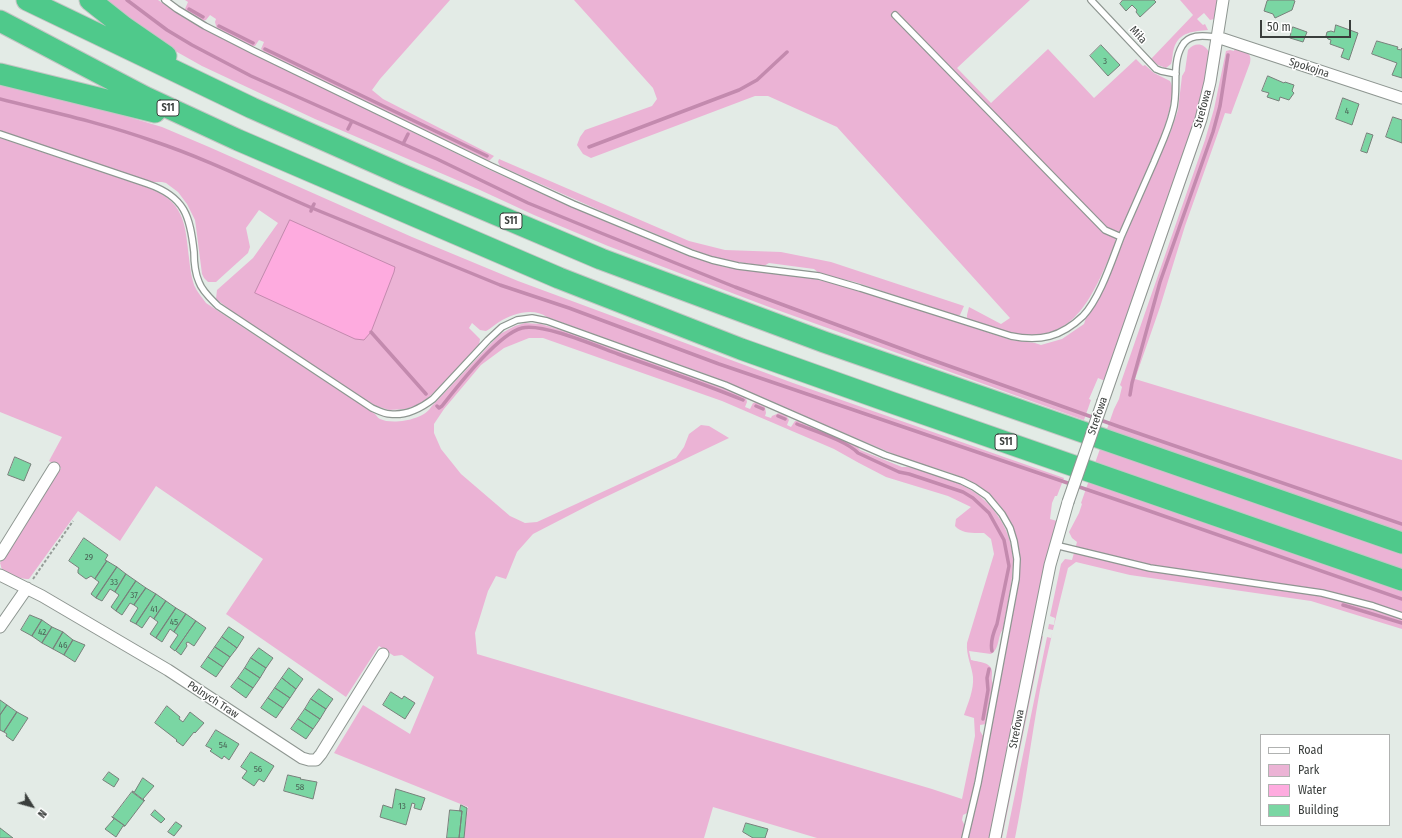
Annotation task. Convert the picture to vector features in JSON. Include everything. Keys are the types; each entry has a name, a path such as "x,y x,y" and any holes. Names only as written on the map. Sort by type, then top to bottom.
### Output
{"highway":[{"name":"S11","path":"27,0 252,108 403,175 601,259 824,342 1402,543"},
{"path":"90,0 124,27 157,50 252,108"},
{"name":"S11","path":"0,21 121,86 238,140 512,259 612,299 727,343 890,402 1402,580"},
{"path":"0,74 162,114 238,140"}],"street":[{"name":"Strefowa","path":"995,838 1055,545 1068,502 1201,119 1210,82 1223,0"},
{"name":"Spokojna","path":"1217,37 1402,98"},
{"path":"0,555 54,468"},
{"name":"Polnych Traw","path":"0,576 27,588 168,670 302,758 309,760 316,760 321,754 383,654"},
{"path":"0,627 27,588"}],"lane":[{"path":"165,0 205,26 248,48 491,166 573,204 691,253 738,266 791,272 825,278 1011,336 1025,339 1047,338 1060,332 1083,315 1095,297 1168,129 1176,96 1178,57 1182,46 1187,39 1194,36 1202,35 1217,37"},
{"name":"Miła","path":"1091,0 1156,69 1161,72 1176,74"},
{"path":"895,15 1104,230 1121,237"},
{"path":"0,134 148,184 170,193 185,212 191,228 195,270 198,281 201,287 218,306 372,408 388,414 406,413 424,407 502,327 517,320 532,318 547,321 725,385 885,455 974,487 987,496 1002,514 1010,528 1017,559 1016,579 977,790 965,838"},
{"path":"1055,545 1150,568 1322,593 1373,606 1402,616"}],"path":[{"path":"27,588 73,521"}],"green space":[{"path":"102,0 158,0 183,17 217,36 490,170 571,207 683,254 724,267 799,276 843,285 1011,340 1041,345 1062,339 1084,324 1099,297 1171,131 1178,110 1182,76 1185,71 1188,50 1196,45 1202,45 1209,52 1203,92 1191,135 1105,381 1098,378 1089,399 1091,400 1084,420 769,307 608,246 534,215 480,190 315,119 202,66 161,43"},
{"path":"185,0 450,0 372,90 383,99 494,156 489,161 265,53 261,49 264,42 259,40 255,46 250,46 217,29 215,22 216,19 210,15 203,21 186,12 185,9 188,2"},
{"path":"574,0 1030,0 957,68 991,103 1048,49 1094,98 1136,59 1143,66 1145,65 1154,73 1170,81 1172,92 1170,109 1155,154 1122,229 1118,232 1110,233 1109,235 1115,238 1116,242 1099,281 1078,314 1065,325 1049,333 1029,335 1005,331 980,324 967,318 969,307 1001,324 1010,318 837,127 768,96 755,96 591,158 583,154 577,145 585,130 652,106 657,99 653,88"},
{"path":"1180,0 1218,0 1214,19 1210,20 1204,13 1197,19 1203,25 1205,24 1208,30 1188,33 1179,39 1174,48 1171,64 1166,68 1158,65 1151,59 1193,15"},
{"path":"1235,47 1244,50 1249,54 1251,59 1250,63 1231,114 1225,113 1185,226 1160,307 1135,379 1402,460 1402,629 1311,601 1130,575 1076,562 1068,568 1053,630 1048,629 1049,624 1054,625 1055,618 1050,616 1061,564 1065,559 1072,560 1077,542 1072,538 1069,532 1079,513 1081,503 1114,409 1119,399 1122,387 1120,385 1205,140 1214,109 1226,51 1234,51"},
{"path":"1222,49 1214,94 1206,124 1112,394 1114,384"},
{"path":"0,84 92,106 162,127 412,237 518,281 793,383 1064,478 1057,496 1055,496 1052,503 1050,519 1057,521 1045,564 990,838 968,838 982,777 1017,592 1019,579 1019,553 1017,541 1008,518 1001,507 982,488 959,476 908,460 714,377 535,312 510,316 486,331 480,330 472,323 469,328 480,339 479,345 453,374 425,401 419,405 405,409 389,410 376,406 345,388 242,319 216,299 217,290 253,258 278,223 259,210 246,228 250,247 248,253 216,282 208,282 202,274 195,220 187,204 178,192 166,183 150,182 0,131"},
{"path":"0,138 146,187 168,199 175,206 184,223 193,282 206,303 375,414 378,418 385,421 407,420 422,415 500,334 515,326 525,323 541,324 581,336 725,388 746,398 747,402 745,407 750,409 753,403 756,402 765,407 765,416 771,418 779,413 786,415 789,420 787,425 791,427 795,421 800,421 856,445 860,450 902,467 908,467 964,486 987,503 1000,519 1012,549 1013,569 1003,629 996,649 991,654 969,651 971,660 990,666 993,684 986,724 980,725 980,731 983,736 969,811 963,815 962,820 965,826 962,838 817,838 713,807 704,838 464,838 468,807 334,753 363,705 410,734 434,677 402,655 394,656 379,646 346,697 226,614 263,559 156,486 120,541 78,511 29,579 23,579 4,571 0,563 61,468 49,461 62,437 0,412","holes":["529,338 543,338 722,401 834,449 886,477 948,496 971,507 956,519 955,526 965,532 984,533 991,539 994,554 967,643 967,652 972,673 973,687 964,715 974,718 975,736 962,799 477,654 475,633 488,591 496,576 506,579 517,552 533,534 595,502 729,438 709,426 701,425 689,434 684,447 676,458 537,522 525,523 510,516 461,474 441,449 434,433 434,424 444,409 481,365 504,348"]},
{"path":"499,159 689,241 725,250 781,252 831,262 964,306 960,315 956,316 855,282 820,274 814,269 769,263 764,266 731,261 706,255 601,211 500,166 498,162"},
{"path":"1043,636 1002,838 1000,838 1041,637"},
{"path":"1047,637 1051,638 1040,690 1015,838 1006,838"}],"water":[{"path":"290,220 395,267 371,332 364,340 355,339 255,293"}],"building":[{"path":"1123,0 1154,0 1156,2 1140,17 1136,12 1137,10 1132,5 1126,11 1120,4"},
{"path":"1267,1 1295,1 1292,10 1275,18 1273,14 1264,11"},
{"path":"1336,25 1358,33 1349,60 1341,57 1344,49 1330,44 1331,40 1326,36 1327,32 1334,32"},
{"path":"1293,27 1307,32 1303,42 1290,38"},
{"path":"1377,41 1398,47 1397,49 1401,50 1402,48 1402,78 1392,75 1397,63 1372,54"},
{"path":"1101,45 1120,65 1108,76 1090,56"},
{"path":"1268,76 1284,83 1294,85 1292,91 1294,93 1289,100 1280,97 1279,101 1267,97 1269,93 1262,91"},
{"path":"1343,98 1359,104 1352,125 1336,119"},
{"path":"1393,117 1402,120 1402,143 1386,137"},
{"path":"1367,133 1373,135 1367,153 1361,151"},
{"path":"15,457 31,464 24,481 8,475"},
{"path":"84,538 108,555 105,560 107,561 95,579 91,576 86,579 78,573 79,568 69,561"},
{"path":"107,561 117,567 96,598 91,594 99,582 95,579"},
{"path":"117,567 126,574 115,592 110,589 102,601 96,598"},
{"path":"126,574 136,581 116,611 111,607 119,595 115,592"},
{"path":"136,581 146,588 134,605 130,603 122,615 116,611"},
{"path":"146,588 156,594 136,624 130,621 138,608 134,605"},
{"path":"156,594 166,601 154,619 150,616 142,628 136,624"},
{"path":"166,601 176,608 156,638 150,634 158,622 154,619"},
{"path":"176,608 186,614 174,632 170,629 162,642 156,638"},
{"path":"186,614 196,621 175,651 170,647 178,635 174,632"},
{"path":"30,615 42,620 32,636 21,630"},
{"path":"42,620 52,627 42,643 32,636"},
{"path":"196,621 206,628 194,646 188,642 186,643 187,646 181,655 176,651"},
{"path":"52,627 63,632 53,649 42,643"},
{"path":"229,627 244,637 237,648 222,637"},
{"path":"63,632 73,640 64,655 53,649"},
{"path":"222,637 237,648 230,657 215,647"},
{"path":"73,640 85,645 75,662 64,655"},
{"path":"215,647 230,657 223,667 208,657"},
{"path":"259,648 273,658 266,668 251,658"},
{"path":"208,657 223,667 216,677 201,667"},
{"path":"251,658 266,668 260,678 245,668"},
{"path":"245,668 260,678 253,688 238,678"},
{"path":"289,668 303,679 296,689 282,678"},
{"path":"238,678 253,688 246,698 231,687"},
{"path":"282,678 296,689 290,698 275,688"},
{"path":"275,688 290,698 283,708 268,698"},
{"path":"319,689 333,699 326,709 311,699"},
{"path":"391,692 402,699 404,696 415,703 405,719 383,705"},
{"path":"268,698 283,708 276,718 261,708"},
{"path":"311,699 326,709 320,719 305,709"},
{"path":"0,700 7,705 0,715"},
{"path":"7,705 17,712 4,732 0,730 0,715"},
{"path":"167,706 180,717 179,719 183,722 190,712 204,723 195,733 194,732 183,746 155,723"},
{"path":"305,709 320,719 313,729 298,719"},
{"path":"17,712 28,718 13,741 6,736 7,734 4,732"},
{"path":"298,719 313,729 306,739 291,729"},
{"path":"216,730 239,744 229,760 224,756 222,759 210,751 212,749 206,746"},
{"path":"251,752 274,766 264,782 259,779 254,786 242,778 247,771 241,767"},
{"path":"109,772 119,779 114,787 103,780"},
{"path":"288,775 317,782 313,799 284,791"},
{"path":"143,778 154,786 143,799 145,801 132,791 134,792"},
{"path":"396,789 425,798 421,810 414,808 415,804 412,803 406,825 380,817 383,805 392,808"},
{"path":"132,792 144,801 125,826 113,817"},
{"path":"461,805 467,808 464,838 459,838 462,811 460,811"},
{"path":"155,810 165,819 161,823 151,815"},
{"path":"450,810 462,811 459,838 447,838"},
{"path":"112,817 125,826 123,826 116,837 105,829 114,819"},
{"path":"176,822 182,826 174,836 168,832"},
{"path":"746,823 768,829 765,838 753,838 743,832"},
{"path":"0,828 13,838 0,838"}],"waterway":[{"path":"127,0 167,30 251,76 437,159 528,203 735,287 921,356 1120,427 1402,524"},
{"path":"189,9 203,17"},
{"path":"219,26 253,43"},
{"path":"265,49 487,156"},
{"path":"589,147 739,90 757,80 787,52"},
{"path":"1130,395 1160,282 1213,132 1220,106 1228,55"},
{"path":"0,99 77,118 173,148 312,208 314,204"},
{"path":"348,129 352,121"},
{"path":"403,144 408,134"},
{"path":"311,211 312,208 500,285 569,308 719,364 1402,599"},
{"path":"437,406 439,408 442,406 490,350 512,332 522,328 531,327 570,336 743,400"},
{"path":"371,332 426,394"},
{"path":"756,406 763,409"},
{"path":"778,416 785,419"},
{"path":"797,424 838,440 858,453 899,472 963,492 973,498 989,513 1004,540 1009,566 993,637 992,651"},
{"path":"1343,605 1402,623"},
{"path":"983,719 988,690 987,678 989,669"}]}
